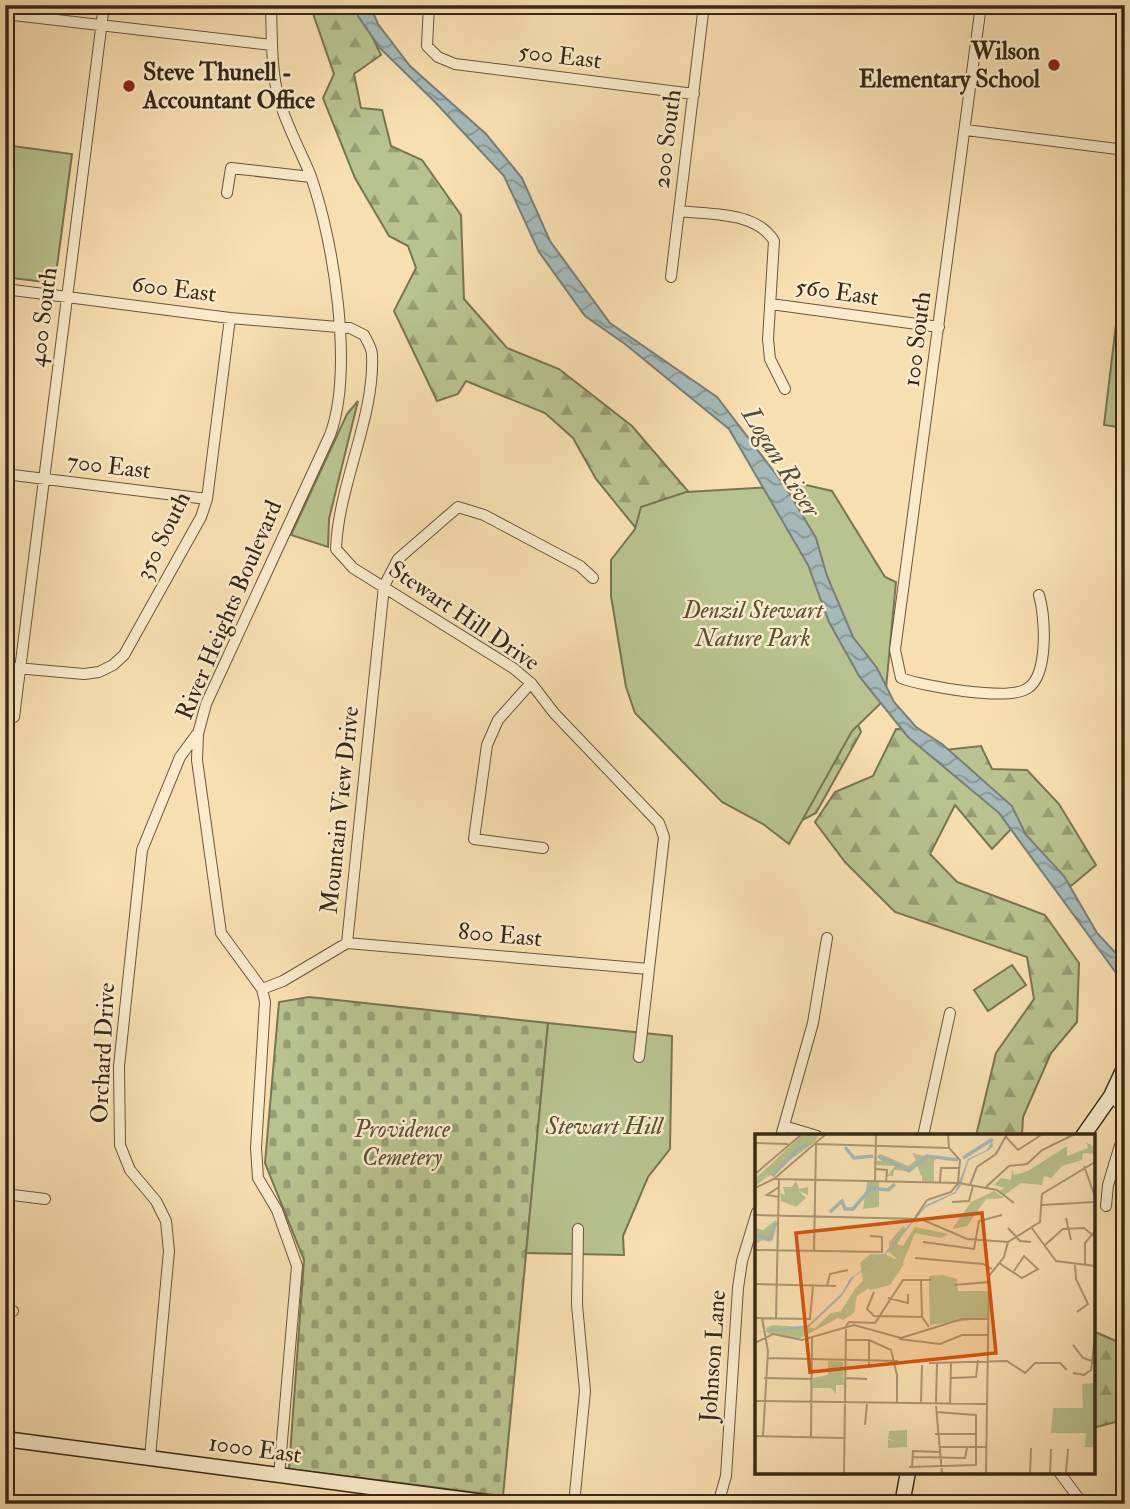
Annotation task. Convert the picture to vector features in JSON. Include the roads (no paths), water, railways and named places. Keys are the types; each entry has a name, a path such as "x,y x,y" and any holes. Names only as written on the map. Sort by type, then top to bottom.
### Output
{"street":[{"name":"400 South","path":"14,717 104,5"},
{"name":"River Heights Boulevard","path":"262,989 221,933 197,760 198,734 206,705 337,416 343,372 328,242 311,177 279,100 272,45 271,5"},
{"name":"500 East","path":"429,5 427,46 438,57 455,64 694,94"},
{"name":"200 South","path":"671,277 704,5"},
{"name":"100 South","path":"981,5 895,650 901,678 920,686 999,693 1013,694 1029,688 1038,675 1046,619 1039,595"},
{"path":"5,14 272,45"},
{"path":"966,131 1125,150"},
{"path":"227,193 231,168 311,177"},
{"path":"680,211 746,220 769,232 776,253 768,339 770,359 785,389"},
{"name":"600 East","path":"5,289 230,318 339,327"},
{"name":"560 East","path":"771,304 939,327"},
{"name":"350 South","path":"5,667 99,673 113,665 131,643 201,517 207,499 230,318"},
{"name":"Stewart Hill Drive","path":"339,327 364,335 372,353 367,400 337,527 336,549 343,561 513,668 531,683 554,713 659,823 664,836 639,1057"},
{"name":"700 East","path":"5,474 207,499"},
{"path":"384,586 398,559 458,506 484,515 580,566 593,578"},
{"name":"Mountain View Drive","path":"262,989 283,981 347,943 384,586"},
{"path":"531,683 498,720 487,745 474,839 543,848"},
{"name":"Orchard Drive","path":"150,1457 169,1251 166,1221 156,1201 130,1170 120,1145 119,1066 142,850 180,757 198,734"},
{"path":"803,1134 782,1131 813,1023 827,938"},
{"name":"800 East","path":"347,943 649,969"},
{"path":"262,989 265,1002 256,1148 258,1178 277,1210 296,1266 279,1476"},
{"path":"923,1134 950,1013"},
{"path":"1084,1134 1111,1096 1125,1066"},
{"path":"1111,1096 1125,1110"},
{"path":"1105,1206 1120,1165 1125,1129"},
{"path":"5,1194 45,1199"},
{"name":"Johnson Lane","path":"718,1504 726,1476 738,1288 742,1261 755,1219"},
{"path":"574,1504 584,1391 577,1305 578,1229"},
{"name":"1000 East","path":"5,1439 499,1504"},
{"path":"902,1504 908,1474"},
{"path":"1060,1474 1083,1504"}],"water":[{"path":"355,5 370,5 378,24 410,66 486,134 522,178 550,241 610,323 717,397 785,486 816,538 827,576 853,637 877,668 894,702 916,727 942,744 1012,806 1026,835 1064,876 1097,933 1125,963 1125,985 999,813 908,737 859,676 829,622 808,565 729,429 625,344 585,316 539,252 504,176 380,48 358,16"}],"place":[{"name":"Wilson Elementary School","path":"1054,65"},
{"name":"Steve Thunell - Accountant Office","path":"129,86"}],"water label":[{"name":"Logan River","path":"781,462"}],"park label":[{"name":"Denzil Stewart Nature Park","path":"753,624"},
{"name":"Stewart Hill","path":"604,1126"},
{"name":"Providence Cemetery","path":"402,1143"}]}
